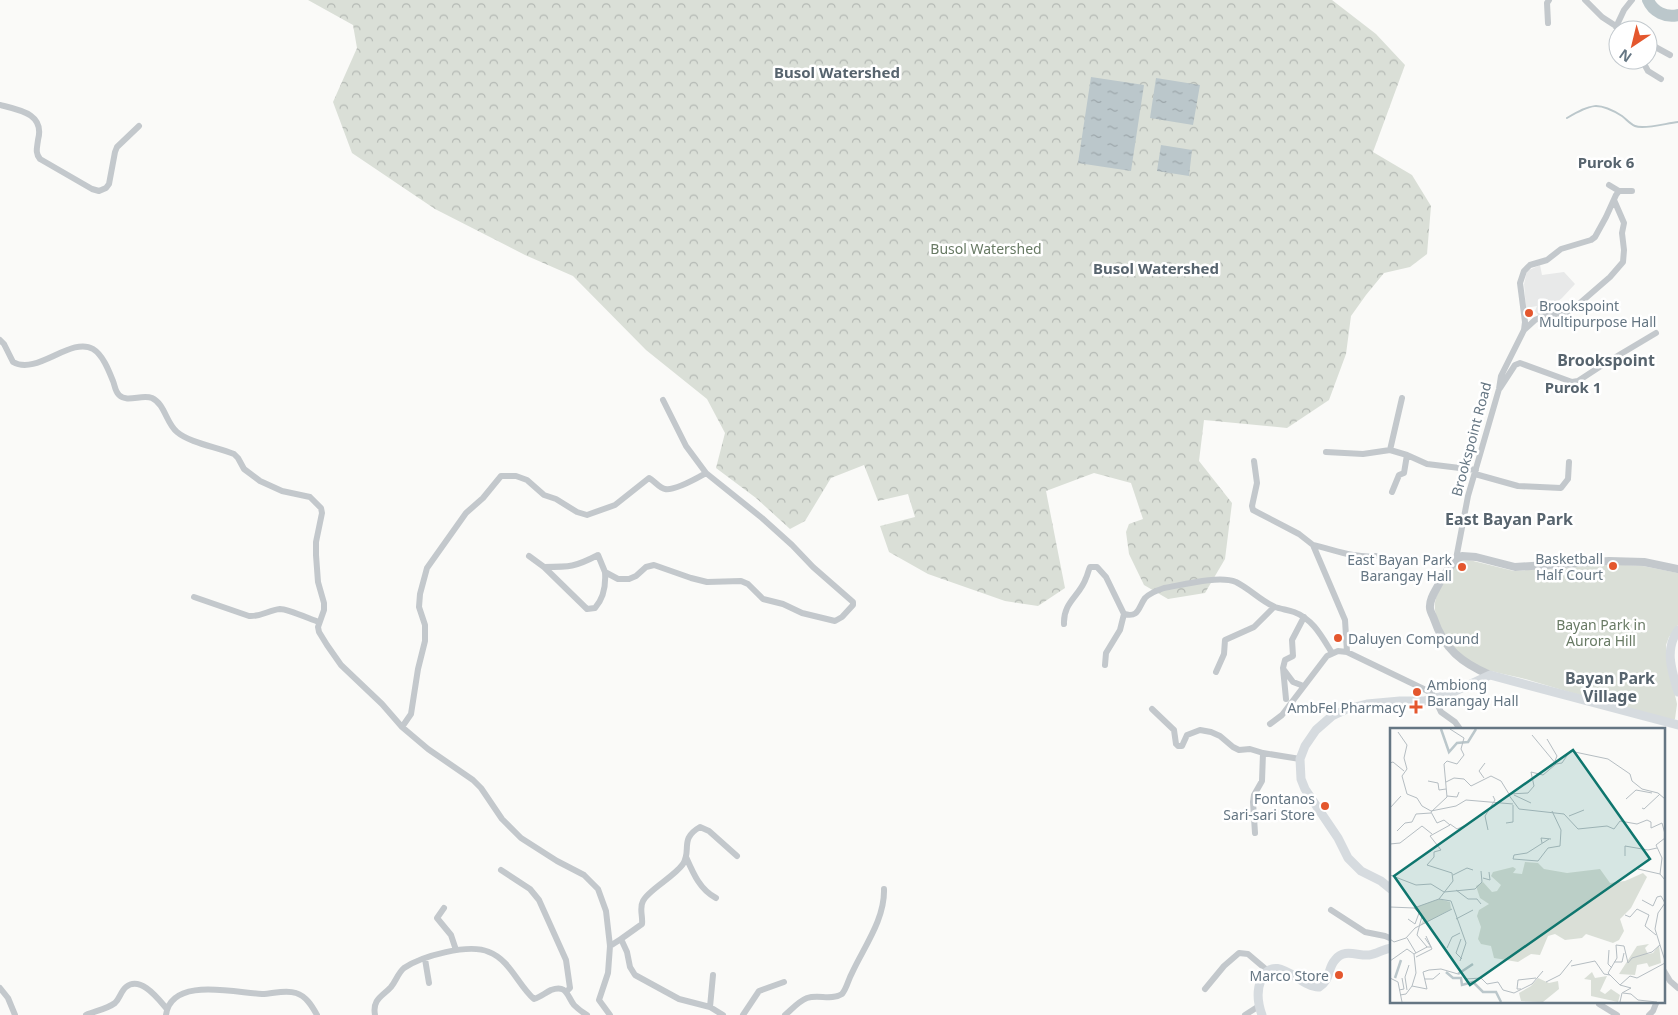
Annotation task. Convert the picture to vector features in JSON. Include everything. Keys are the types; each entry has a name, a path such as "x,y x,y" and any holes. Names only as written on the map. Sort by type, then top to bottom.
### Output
{"main road":[{"path":"1678,630 1670,646 1678,692"},
{"path":"1390,888 1381,881 1361,871 1348,858 1338,838 1301,779 1300,759 1309,740 1325,721 1340,711 1367,704 1400,701 1424,702 1449,694 1490,675 1677,724"},
{"path":"1260,1006 1259,985 1264,974 1268,971 1276,968 1283,970 1309,985 1320,987 1326,982 1333,962 1339,956 1345,953 1367,955 1390,948"}],"street":[{"path":"1548,0 1548,24"},
{"path":"1585,0 1608,21"},
{"path":"1619,20 1632,0"},
{"path":"1658,48 1670,55"},
{"path":"1647,70 1661,79"},
{"path":"0,105 26,113 37,122 40,131 36,151 40,159 99,191 106,188 109,184 117,147 139,126"},
{"path":"1609,185 1619,191 1632,191"},
{"path":"1524,330 1525,322 1520,283 1524,271 1530,265 1547,260 1561,249 1591,240 1599,231 1619,191"},
{"path":"1524,330 1535,320 1544,316 1566,312 1580,303 1610,277 1622,262 1624,223 1614,200"},
{"name":"Brookspoint Road","path":"1456,559 1468,496 1499,389 1501,376 1524,330"},
{"path":"1499,389 1515,365 1520,363 1572,382 1578,381 1656,333"},
{"path":"0,340 13,362 18,365 31,364 76,348 92,348 106,364 117,393 121,397 125,399 138,397 152,398 162,408 170,425 178,433 234,454 244,469 260,481 282,491 310,497 316,502 322,513 316,542 318,582 324,603 324,610 318,622 319,632 338,661 382,704 402,727 428,749 473,780 481,788 502,819 521,838 557,862 584,875 594,883 602,897 606,911 610,946 608,972 599,1000 610,1015"},
{"path":"1390,450 1402,398"},
{"path":"605,572 618,579 630,579 646,567 654,565 706,582 741,581 748,584 763,599 783,604 802,613 835,621 842,617 853,605 851,598 836,588 762,518 706,474 686,446 664,400"},
{"path":"1326,452 1363,454 1390,450 1427,464 1475,472 1518,486 1561,488 1568,479 1569,462"},
{"path":"1392,492 1399,475 1404,473 1407,455"},
{"path":"1254,461 1257,483 1252,506 1253,510 1299,534 1313,544 1353,554 1369,557 1376,556"},
{"path":"402,727 411,714 418,669 425,641 425,625 419,608 420,594 427,568 466,513 483,498 501,476 516,476 527,480 544,495 587,515 615,505 649,478 668,490 706,474"},
{"path":"1313,544 1345,620 1347,652"},
{"path":"529,556 576,596 584,607 590,610 597,606 606,587 605,572 598,556 579,565 544,567"},
{"path":"1490,675 1470,667 1456,656 1446,644 1436,626 1430,608 1432,597 1450,565 1456,559 1462,556 1470,556 1515,567 1609,561 1644,562 1678,568"},
{"path":"1064,624 1067,607 1086,579 1088,570 1093,566 1097,567 1103,572 1124,614 1120,630 1106,653 1105,665"},
{"path":"1124,614 1131,616 1137,613 1145,598 1156,591 1221,579 1233,581 1274,606 1304,617 1318,631 1332,653"},
{"path":"194,597 249,616 256,616 279,609 318,622"},
{"path":"1216,672 1224,654 1225,640 1254,627 1274,606"},
{"path":"1286,699 1283,668 1286,660 1293,656 1292,640 1304,617"},
{"path":"1270,724 1282,715 1327,656 1338,651 1347,652 1432,693 1441,712 1455,722 1459,728"},
{"path":"1283,668 1293,682 1301,685"},
{"path":"1152,709 1174,730 1177,746 1182,746 1187,735 1200,730 1220,736 1232,747 1239,750 1250,749 1300,759"},
{"path":"1254,833 1253,802 1254,795 1262,781 1263,753"},
{"path":"716,898 698,882 686,857 686,843 689,837 700,827 709,831 737,856"},
{"path":"610,946 642,924 642,902 673,875 686,857"},
{"path":"501,870 530,889 539,900 566,960 570,988 567,991"},
{"path":"785,1015 805,998 832,998 842,994 865,949 882,908 884,889"},
{"path":"444,908 437,918 452,935 456,950"},
{"path":"1330,910 1365,932 1390,938"},
{"path":"621,939 634,975 679,999 710,1007 723,1015"},
{"path":"375,1015 376,1003 382,993 390,988 400,973 412,963 456,950 471,948 488,951 495,955 513,973 526,992 534,999 560,988 567,991 575,1005 587,1015"},
{"path":"1205,989 1224,966 1239,953 1248,954 1268,971"},
{"path":"425,959 429,983"},
{"path":"1666,974 1678,988"},
{"path":"710,1007 713,975"},
{"path":"1666,982 1668,978"},
{"path":"743,1015 759,991 784,982"},
{"path":"86,1015 108,1007 120,997 125,987 130,985 146,987 152,991 166,1012 170,1004 183,992 221,989 263,994 283,991 296,992 305,997 317,1015"},
{"path":"0,988 8,998 15,1015"},
{"path":"1649,1015 1657,1002"},
{"path":"1599,1004 1617,1015"},
{"path":"1245,1015 1260,1006"}],"shaded area":[{"path":"1540,265 1542,275 1564,272 1575,284 1562,298 1539,316 1535,311 1537,306 1526,308 1524,284 1527,271"}],"green space":[{"name":"Busol Watershed","path":"308,0 1332,0 1376,34 1405,65 1373,152 1412,175 1431,206 1427,254 1410,267 1384,273 1351,316 1346,354 1329,400 1287,428 1204,420 1199,461 1232,503 1225,559 1205,593 1168,599 1144,585 1129,554 1126,532 1129,524 1143,519 1131,483 1094,473 1046,491 1065,588 1038,606 1005,601 928,574 889,552 880,526 915,517 908,494 878,501 864,465 831,478 805,521 790,529 756,498 716,468 725,433 707,399 646,350 573,276 525,255 435,209 352,153 333,102 357,48 353,25"},
{"name":"Bayan Park in Aurora Hill","path":"1465,559 1514,571 1608,564 1643,566 1678,573 1678,625 1669,637 1666,645 1666,654 1677,704 1675,719 1671,722 1532,681 1494,672 1473,664 1466,659 1445,635 1436,616 1435,607 1436,598 1441,587 1456,566"}],"water":[{"path":"1091,77 1144,85 1131,171 1078,163"},
{"path":"1156,78 1200,85 1193,125 1150,118"},
{"path":"1161,145 1192,150 1189,176 1157,171"}],"waterway":[{"path":"1648,0 1653,8 1660,13 1669,16 1678,15"},
{"path":"1567,118 1589,107 1600,106 1614,111 1633,125 1639,127 1678,122"}],"place":[{"name":"Brookspoint Multipurpose Hall","path":"1529,313"},
{"name":"Basketball Half Court","path":"1613,566"},
{"name":"East Bayan Park Barangay Hall","path":"1462,567"},
{"name":"Daluyen Compound","path":"1338,638"},
{"name":"Ambiong Barangay Hall","path":"1417,692"},
{"name":"AmbFel Pharmacy","path":"1416,707"},
{"name":"Fontanos Sari-sari Store","path":"1325,806"},
{"name":"Marco Store","path":"1339,975"}],"district":[{"name":"Busol Watershed","path":"837,72"},
{"name":"Purok 6","path":"1606,162"},
{"name":"Busol Watershed","path":"1156,268"},
{"name":"Brookspoint","path":"1606,360"},
{"name":"Purok 1","path":"1573,387"},
{"name":"East Bayan Park","path":"1509,519"},
{"name":"Bayan Park Village","path":"1610,687"}]}
